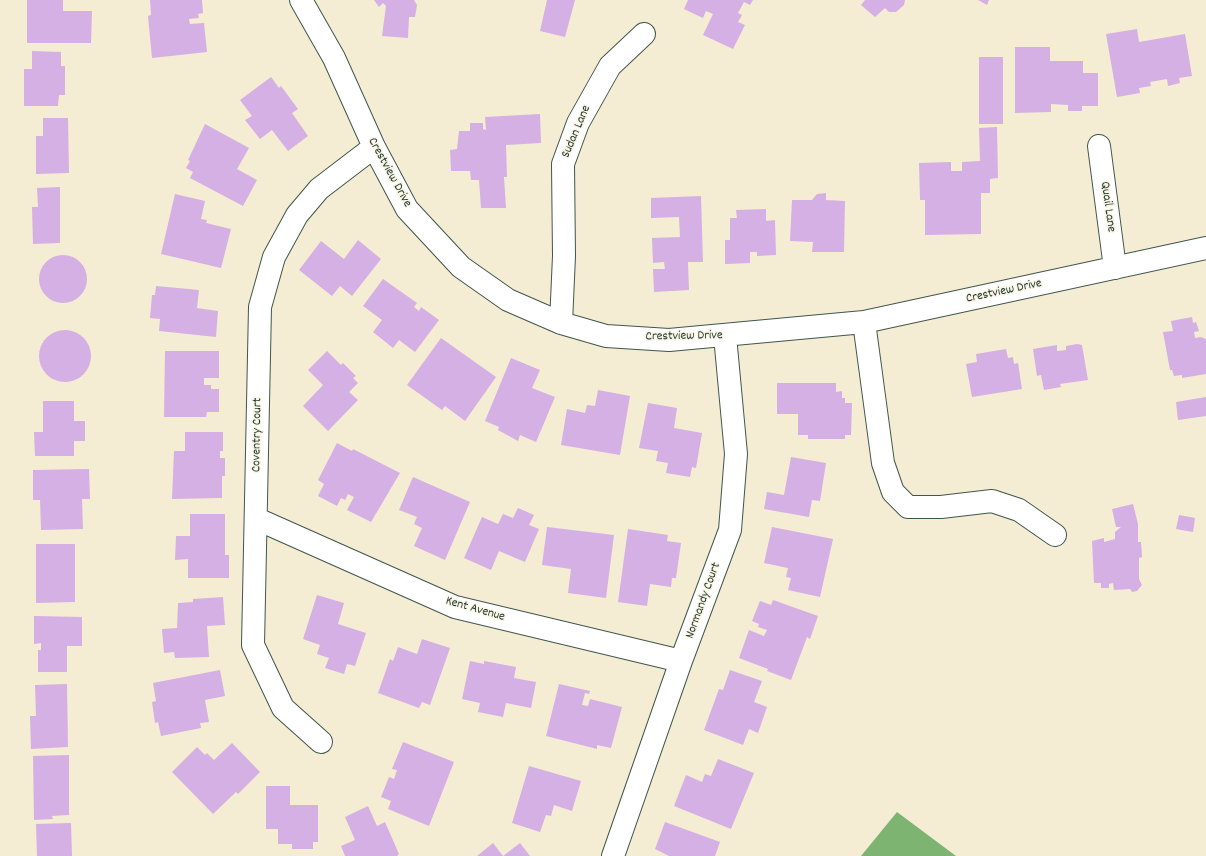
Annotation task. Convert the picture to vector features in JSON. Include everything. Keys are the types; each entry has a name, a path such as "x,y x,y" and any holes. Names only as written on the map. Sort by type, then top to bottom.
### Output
{"street":[{"name":"Crestview Drive","path":"301,0 334,58 374,147 407,208 461,267 508,300 561,323 606,336 669,340 864,322 1206,248"},
{"name":"Sudan Lane","path":"561,323 564,256 563,164 578,123 610,66 644,34"},
{"name":"Quail Lane","path":"1099,146 1115,268"},
{"name":"Coventry Court","path":"321,742 283,708 253,645 260,307 274,257 297,215 319,189 374,147"},
{"path":"864,322 883,463 893,492 908,507 941,507 992,501 1019,510 1055,535"},
{"name":"Normandy Court","path":"613,856 681,661 730,530 736,454 725,336"},
{"name":"Kent Avenue","path":"256,519 455,607 681,661"}],"green space":[{"path":"897,812 956,856 861,856"}],"building":[{"path":"27,0 63,0 63,11 92,11 91,43 27,43"},
{"path":"150,0 202,0 203,13 198,14 199,18 189,19 190,24 204,23 207,52 152,58 148,16 151,15"},
{"path":"374,0 414,0 417,5 415,17 409,17 408,38 382,36 386,6 383,3 379,7"},
{"path":"547,0 575,0 565,37 540,31"},
{"path":"688,0 753,0 750,5 744,2 738,13 742,15 738,22 745,25 733,49 703,35 713,14 706,11 703,18 684,9"},
{"path":"865,0 905,0 904,5 896,12 889,12 885,8 875,17 861,5"},
{"path":"978,0 989,0 987,5"},
{"path":"1137,29 1139,42 1185,34 1192,76 1179,78 1180,83 1168,86 1167,79 1150,82 1151,86 1139,88 1140,93 1117,97 1106,34"},
{"path":"1015,47 1050,47 1050,61 1083,61 1083,73 1098,73 1098,106 1082,106 1082,111 1068,111 1068,105 1051,104 1051,112 1015,113"},
{"path":"32,51 61,52 61,66 65,66 65,95 59,95 58,106 24,106 24,69 32,69"},
{"path":"979,57 1003,57 1003,124 979,124"},
{"path":"271,77 279,88 281,86 298,109 292,113 308,136 288,151 272,130 260,139 245,120 252,116 240,100"},
{"path":"540,114 541,143 506,145 507,177 504,177 506,208 481,208 479,180 471,180 470,171 451,171 450,150 457,149 459,131 470,131 470,123 483,123 483,129 486,130 485,117"},
{"path":"43,118 68,118 69,173 36,174 36,136 43,136"},
{"path":"205,124 249,148 237,169 257,180 243,206 190,178 193,172 186,168 190,161 188,160"},
{"path":"997,127 998,178 990,179 990,193 981,193 981,234 925,235 925,200 920,200 919,163 951,162 951,171 962,171 962,162 980,161 979,128"},
{"path":"60,187 60,243 33,244 32,207 38,207 37,188"},
{"path":"826,193 826,200 845,201 844,252 812,252 813,242 790,241 792,200 812,200 817,194"},
{"path":"175,194 205,201 201,219 207,220 206,223 231,229 221,268 161,254"},
{"path":"701,196 703,262 688,262 689,290 654,292 653,269 665,269 664,262 653,263 652,238 680,237 679,217 651,218 651,198"},
{"path":"766,209 766,221 775,220 776,255 757,256 757,252 750,252 750,263 725,264 725,240 730,240 730,218 737,218 736,210"},
{"path":"358,240 381,259 352,296 340,286 332,296 299,270 321,241 344,259"},
{"path":"63,255 72,257 80,262 85,270 87,279 85,288 80,296 72,301 63,303 54,301 46,296 41,288 39,279 41,270 46,262 54,257"},
{"path":"383,279 417,303 414,307 419,311 421,307 439,320 415,352 399,340 393,348 373,332 382,320 363,306"},
{"path":"156,286 199,290 197,308 218,311 216,337 159,331 160,319 150,318 152,295 155,295"},
{"path":"1192,317 1193,323 1196,322 1199,331 1194,332 1195,338 1201,337 1206,339 1206,374 1182,378 1182,375 1174,376 1172,370 1170,370 1163,332 1173,331 1171,321"},
{"path":"65,330 75,332 83,338 89,346 91,356 89,366 83,374 75,380 65,382 55,380 47,374 41,366 39,356 41,346 47,338 55,332"},
{"path":"441,338 496,377 465,421 445,406 442,410 407,385"},
{"path":"1077,344 1082,345 1088,380 1060,384 1061,387 1044,390 1041,375 1037,376 1033,349 1057,345 1057,351 1066,350 1066,346"},
{"path":"1006,349 1008,358 1013,357 1014,364 1018,363 1022,389 972,397 966,364 977,362 976,354"},
{"path":"165,351 219,351 219,378 204,378 204,385 211,385 211,389 219,389 219,412 207,412 206,417 164,417"},
{"path":"327,351 341,365 343,363 356,376 353,378 358,383 349,392 358,400 328,431 303,406 323,385 308,370"},
{"path":"511,358 540,370 532,388 555,397 536,442 520,435 518,441 498,430 499,427 485,421"},
{"path":"777,383 836,383 836,392 842,391 842,398 845,398 845,403 852,403 851,435 845,435 845,439 808,439 808,435 798,435 798,414 777,414"},
{"path":"598,390 630,396 620,455 561,445 567,409 585,413 587,405 595,406"},
{"path":"1206,397 1206,416 1178,420 1176,402"},
{"path":"43,401 74,401 74,421 85,421 85,441 74,441 74,456 35,456 34,432 43,432"},
{"path":"648,403 677,408 674,428 702,433 696,468 692,467 690,477 666,473 668,463 656,461 658,451 639,448"},
{"path":"185,432 223,432 223,451 220,451 220,458 225,458 225,476 222,476 222,498 172,499 174,451 185,451"},
{"path":"337,443 352,451 353,449 400,473 371,522 347,510 354,497 348,494 345,500 341,498 337,506 318,496 324,484 318,480"},
{"path":"791,457 826,463 820,501 812,500 809,517 764,509 767,492 784,495"},
{"path":"89,469 90,499 82,499 83,529 41,530 40,500 33,500 33,470"},
{"path":"413,477 470,502 445,560 414,546 422,528 414,524 417,517 399,510"},
{"path":"1133,504 1138,524 1138,542 1141,542 1142,557 1139,558 1139,579 1142,585 1137,591 1132,592 1130,589 1114,590 1113,583 1109,584 1109,588 1101,588 1101,583 1094,583 1092,541 1104,538 1104,542 1115,539 1115,532 1121,527 1116,527 1112,509"},
{"path":"518,508 534,515 529,525 539,529 525,562 499,551 491,570 464,558 482,517 498,524 503,514 513,518"},
{"path":"190,514 225,514 225,555 229,555 229,578 188,578 188,559 175,560 176,536 190,536"},
{"path":"1179,515 1195,518 1193,532 1176,529"},
{"path":"547,527 614,535 606,598 568,593 571,569 542,565"},
{"path":"772,527 833,539 820,597 788,590 791,578 786,577 788,568 764,563"},
{"path":"628,529 668,535 667,541 681,543 676,578 672,578 671,587 650,584 647,606 618,602"},
{"path":"36,544 75,544 75,602 36,603"},
{"path":"317,595 344,603 338,624 366,633 355,666 347,664 344,674 325,668 329,658 317,654 320,645 303,639"},
{"path":"223,597 225,625 207,626 209,657 175,658 174,652 164,653 162,629 177,628 178,603 193,602 193,599"},
{"path":"773,600 818,616 810,639 807,637 791,680 739,658 749,630 764,636 767,630 758,627 759,624 752,621 760,601 771,605"},
{"path":"34,616 82,617 82,646 67,646 67,672 38,672 38,650 41,650 41,643 34,644"},
{"path":"422,639 450,648 430,705 422,702 419,708 378,693 390,659 393,661 398,647 417,654"},
{"path":"470,661 484,664 484,661 516,667 514,678 536,682 531,708 506,703 503,717 478,712 480,703 462,699"},
{"path":"220,670 225,696 205,700 209,722 200,723 201,728 161,736 158,722 155,723 152,702 156,701 153,683"},
{"path":"730,670 762,681 754,702 767,707 758,733 749,729 743,745 704,730 719,689 723,690"},
{"path":"67,684 68,747 31,749 30,716 36,716 35,685"},
{"path":"559,684 590,691 589,694 585,693 582,705 588,706 590,699 622,707 611,748 597,745 597,749 546,736"},
{"path":"403,742 454,762 429,826 388,809 391,801 381,797 389,777 394,779 397,770 392,769"},
{"path":"232,743 260,772 238,794 236,792 213,814 172,772 197,747 205,755 207,753 214,760"},
{"path":"69,755 69,815 52,816 53,819 34,820 33,756"},
{"path":"718,759 754,773 731,829 674,806 686,775 702,782 705,774 711,776"},
{"path":"529,766 581,781 572,811 554,805 551,816 546,815 540,832 512,823"},
{"path":"266,786 290,786 290,805 318,805 318,842 313,842 313,849 292,849 292,844 278,844 278,829 266,829"},
{"path":"368,806 377,826 385,822 399,854 397,856 345,856 341,846 355,840 345,817"},
{"path":"665,822 720,842 715,856 669,856 655,849"},
{"path":"71,823 72,856 37,856 36,824"},
{"path":"493,843 503,856 477,856"},
{"path":"520,843 530,856 503,856"}]}
